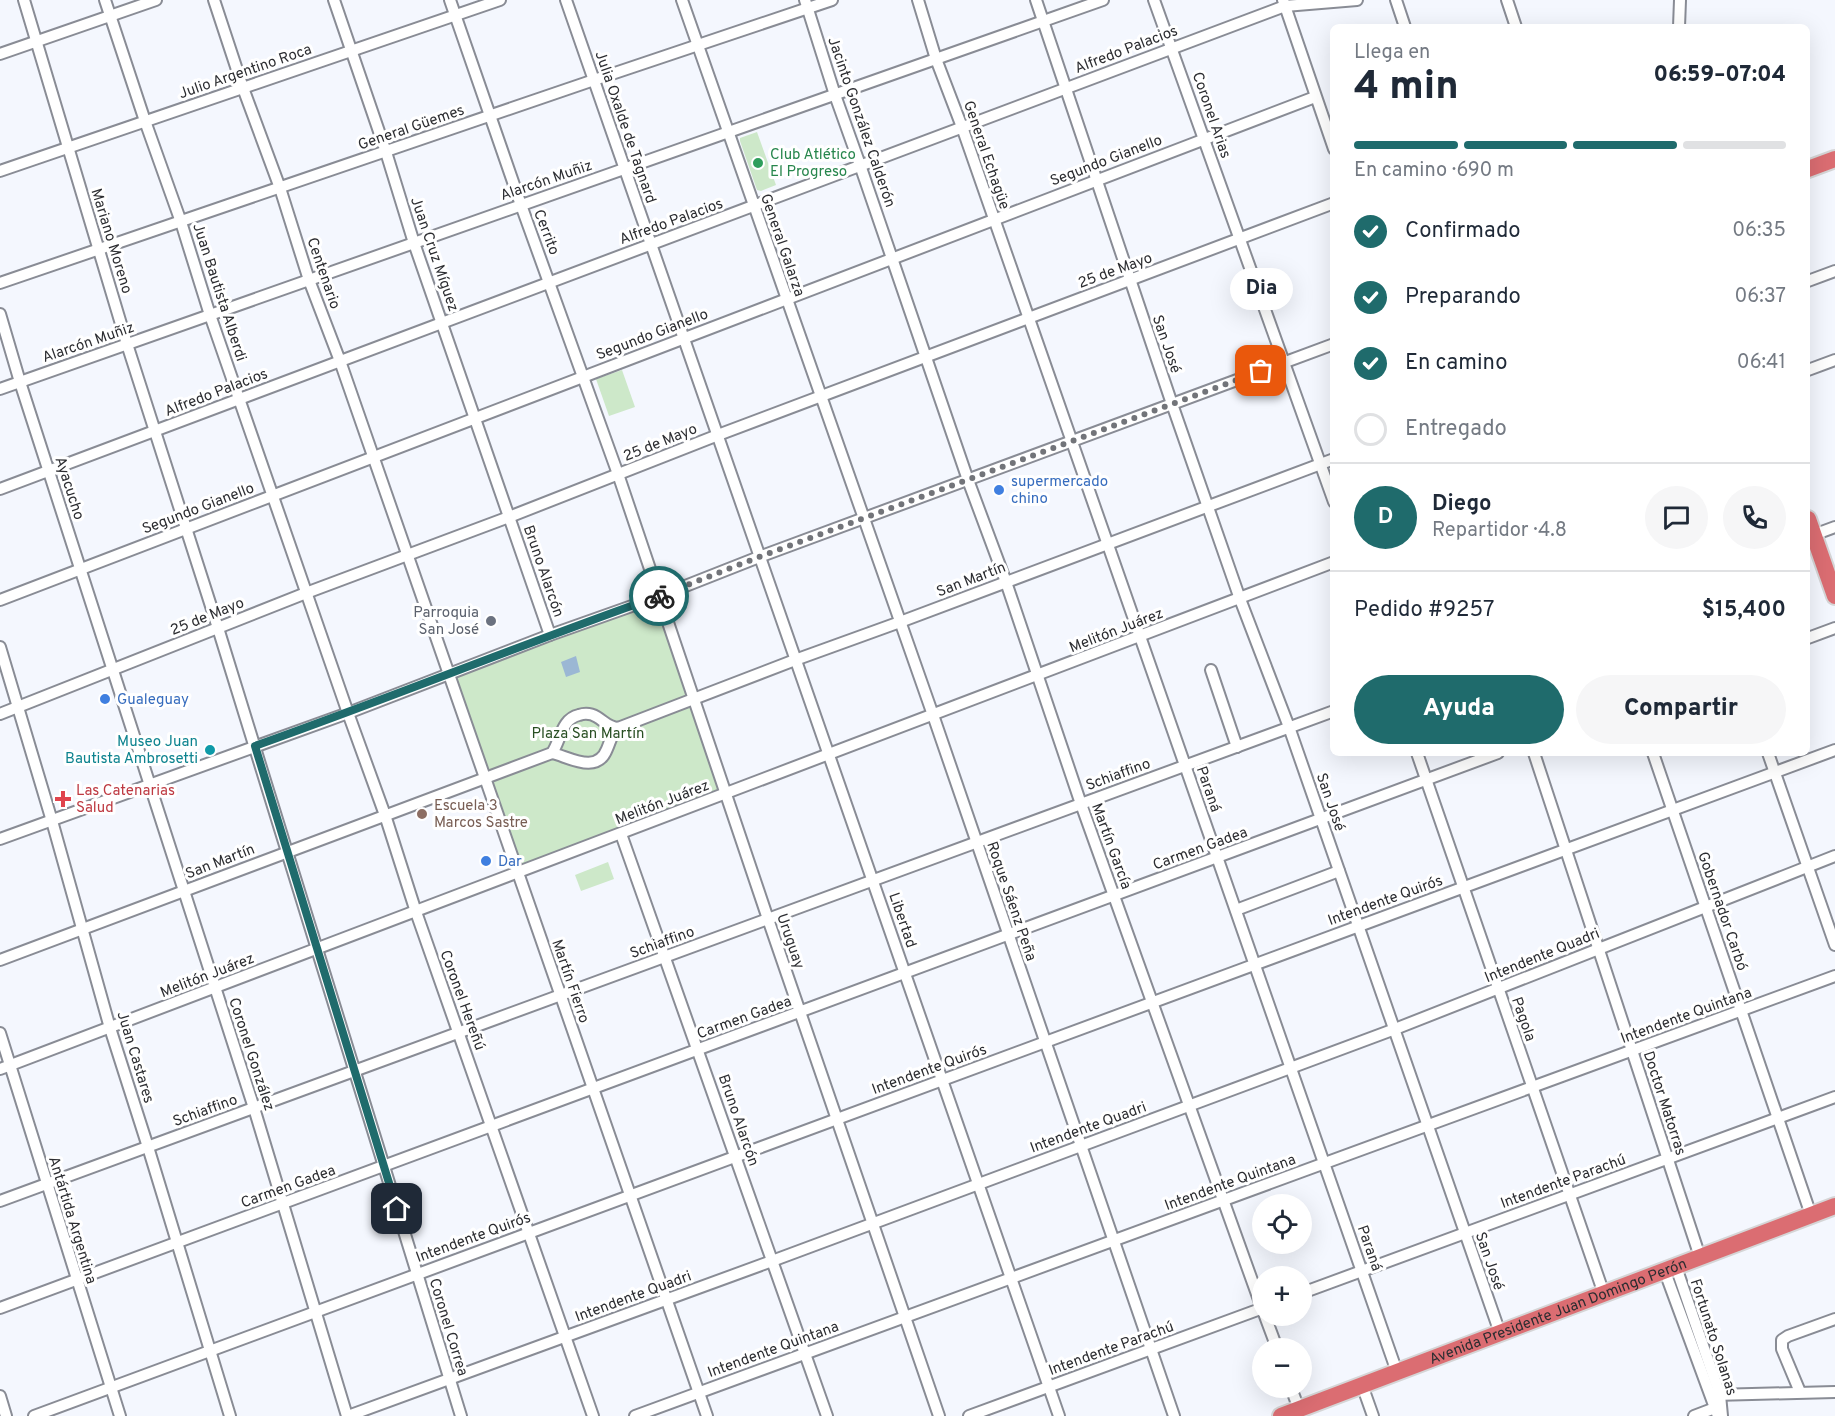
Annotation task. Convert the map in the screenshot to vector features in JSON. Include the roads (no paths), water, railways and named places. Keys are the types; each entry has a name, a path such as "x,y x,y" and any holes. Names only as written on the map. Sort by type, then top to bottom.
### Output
{"highway":[{"path":"1810,168 1835,159"},
{"path":"1810,533 1835,596"},
{"name":"Avenida Presidente Juan Domingo Perón","path":"1281,1416 1835,1206"}],"street":[{"name":"Mariano Moreno","path":"24,0 127,344 218,628"},
{"name":"Juan Bautista Alberdi","path":"105,0 306,593"},
{"path":"0,54 156,0"},
{"name":"Centenario","path":"214,0 280,188 309,280 340,361 407,555"},
{"name":"Juan Cruz Míguez","path":"334,0 386,152 414,243 509,518"},
{"name":"Cerrito","path":"450,0 618,474"},
{"name":"Julio Argentino Roca","path":"0,171 500,0"},
{"name":"Julia Oxalde de Tagnard","path":"566,0 718,435"},
{"name":"General Galarza","path":"682,0 821,396"},
{"name":"General Güemes","path":"0,284 698,46 806,4 832,0"},
{"name":"General Echagüe","path":"918,0 936,59 1029,319"},
{"name":"San José","path":"1036,0 1172,404 1240,599 1289,727 1500,1333"},
{"name":"Alarcón Muñiz","path":"0,389 1103,0"},
{"name":"Coronel Arias","path":"1154,0 1240,240"},
{"name":"Alfredo Palacios","path":"0,489 1173,48 1284,3 1357,0"},
{"path":"1396,0 1404,24"},
{"path":"1507,0 1515,24"},
{"path":"1679,24 1680,0"},
{"path":"1284,3 1330,138"},
{"name":"Jacinto González Calderón","path":"806,4 835,95 926,356"},
{"name":"Segundo Gianello","path":"0,600 1315,97"},
{"name":"25 de Mayo","path":"0,714 306,593 509,518 718,435 1330,205"},
{"path":"1240,240 1330,491"},
{"path":"1810,280 1835,271"},
{"name":"Ayacucho","path":"0,314 113,669"},
{"name":"Paraná","path":"1029,319 1398,1372"},
{"path":"0,839 348,713 448,673 1330,345"},
{"name":"Martín García","path":"926,356 1081,804 1252,1280"},
{"path":"1810,369 1835,360"},
{"name":"Roque Sáenz Peña","path":"821,396 1174,1416"},
{"name":"Libertad","path":"718,435 1059,1416"},
{"name":"San Martín","path":"618,728 1330,460"},
{"name":"Uruguay","path":"618,474 939,1416"},
{"name":"Bruno Alarcón","path":"509,518 550,635"},
{"path":"1810,530 1835,527"},
{"name":"Martín Fierro","path":"407,555 707,1416"},
{"name":"Melitón Juárez","path":"5,1067 1330,564"},
{"name":"Coronel Hereñú","path":"306,593 593,1416"},
{"name":"Coronel Correa","path":"218,628 461,1416"},
{"path":"1810,637 1835,628"},
{"name":"Juan Castares","path":"0,647 110,1028 230,1416"},
{"name":"Coronel González","path":"113,669 254,1108 347,1416"},
{"path":"1211,670 1237,747"},
{"name":"Schiaffino","path":"0,1202 1330,712"},
{"path":"589,714 610,727 618,728 609,740 607,750 595,762 580,763 552,753 566,722 573,717 589,714"},
{"name":"Intendente Quirós","path":"34,1416 1835,750"},
{"name":"San Martín","path":"0,960 552,753"},
{"name":"Pagola","path":"1419,756 1604,1294"},
{"name":"Carmen Gadea","path":"0,1308 1490,756"},
{"name":"Doctor Matorras","path":"1535,756 1700,1257"},
{"name":"Gobernador Carbó","path":"1654,756 1811,1215"},
{"path":"1769,756 1835,945"},
{"name":"Bruno Alarcón","path":"621,834 827,1416"},
{"name":"Intendente Quadri","path":"347,1416 873,1224 1395,1029 1835,856"},
{"path":"1236,910 1339,871"},
{"name":"Intendente Quintana","path":"635,1416 1835,976"},
{"name":"Antártida Argentina","path":"0,1033 5,1067 46,1184 120,1416"},
{"name":"Intendente Parachú","path":"1312,1289 1835,1097"},
{"name":"Fortunato Solanas","path":"1671,1270 1715,1395 1718,1413"},
{"name":"Intendente Parachú","path":"969,1416 1252,1314"},
{"path":"1800,1392 1782,1349 1782,1340 1835,1319"},
{"path":"1362,1385 1373,1416"},
{"path":"1715,1395 1835,1392"},
{"path":"0,1396 6,1416"},
{"path":"1295,1398 1299,1409"},
{"path":"1694,1416 1718,1413"}],"water":[{"path":"576,656 580,672 566,677 561,662"}],"place":[{"name":"Club Atlético El Progreso","path":"758,163"},
{"name":"Dia","path":"1261,371"},
{"name":"supermercado chino","path":"999,490"},
{"name":"Parroquia San José","path":"491,621"},
{"name":"Gualeguay","path":"105,699"},
{"name":"Museo Juan Bautista Ambrosetti","path":"210,750"},
{"name":"Las Catenarias Salud","path":"63,799"},
{"name":"Escuela 3 Marcos Sastre","path":"422,814"},
{"name":"Dar","path":"486,861"}],"park label":[{"name":"Plaza San Martín","path":"588,733"}]}
